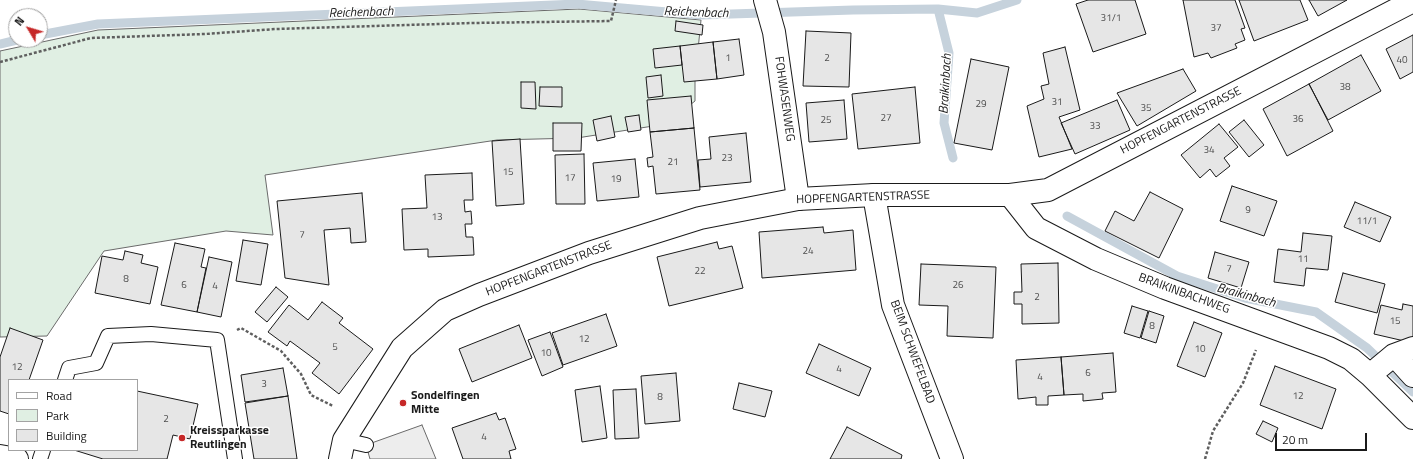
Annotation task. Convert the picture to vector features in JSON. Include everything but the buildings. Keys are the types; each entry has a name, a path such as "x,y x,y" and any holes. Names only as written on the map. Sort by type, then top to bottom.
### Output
{"street":[{"name":"HOPFENGARTENSTRASSE","path":"342,449 359,417 402,348 445,310 479,295 589,253 700,218 798,199 874,195 1010,195 1048,190 1413,1"},
{"name":"FOHWASENWEG","path":"766,3 774,32 798,199"},
{"name":"BEIM SCHWEFELBAD","path":"874,195 893,305 952,459"},
{"name":"BRAIKINBACHWEG","path":"1010,195 1036,228 1096,260 1165,288 1267,324 1329,348 1351,359 1370,375 1413,418"},
{"path":"1370,375 1403,351 1413,376"},
{"path":"0,456 17,459"}],"lane":[{"path":"65,379 69,368 96,364 108,336 151,334 217,340 235,459"},
{"path":"342,449 366,445"}],"path":[{"path":"0,62 91,38 205,34 276,29 472,23 611,21 616,0"},
{"path":"1205,459 1213,431 1243,383 1267,324"},
{"path":"217,340 241,328 281,351 301,374 311,395 359,417"}],"green space":[{"path":"579,9 701,20 695,80 695,101 666,124 577,138 497,140 265,175 273,235 226,231 104,251 47,336 0,337 0,51 14,48 48,48 48,41 98,30"}],"shaded area":[{"path":"422,425 436,459 370,459 366,445"}],"waterway":[{"name":"Reichenbach","path":"48,33 98,24 577,4 701,15 938,9 977,13 1017,0"},
{"name":"Braikinbach","path":"938,9 949,53 944,123 953,158"},
{"name":"Reichenbach","path":"0,44 8,42"},
{"name":"Braikinbach","path":"1067,216 1177,276 1245,298 1316,312 1367,348 1413,392"}],"place":[{"name":"Sondelfingen Mitte","path":"403,403"},
{"name":"Kreissparkasse Reutlingen","path":"182,438"}]}
